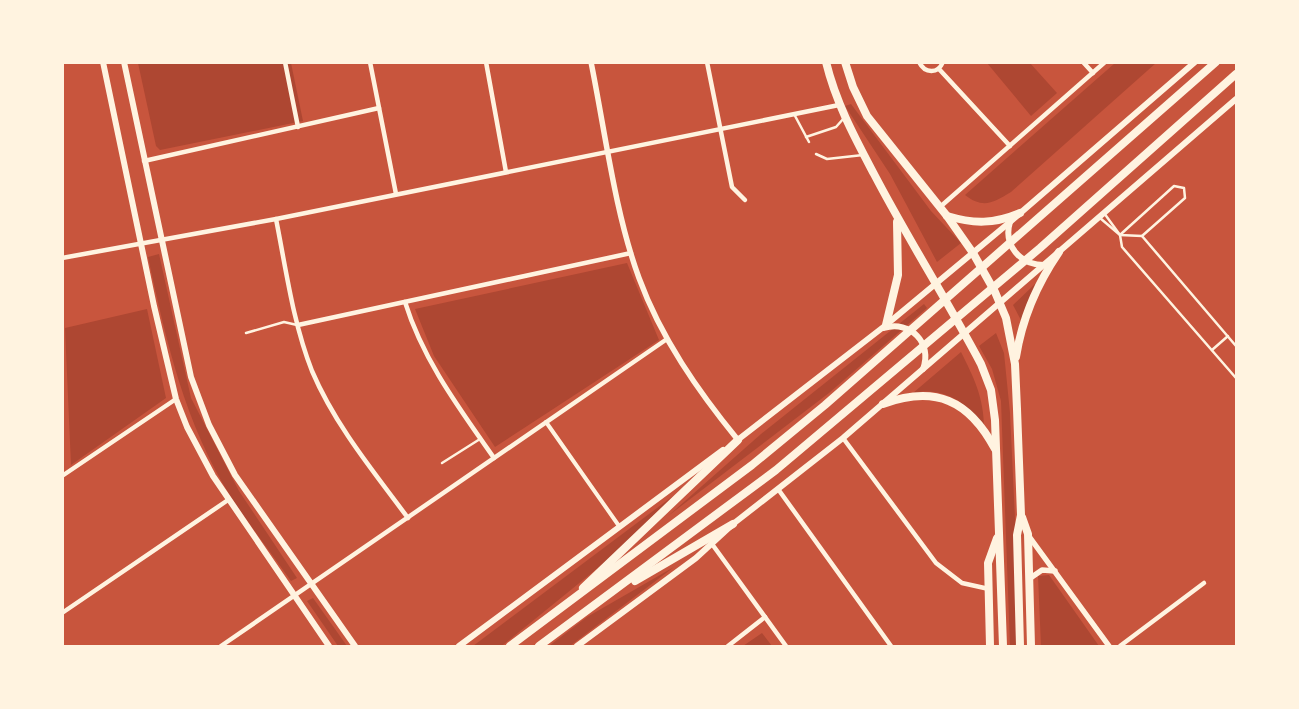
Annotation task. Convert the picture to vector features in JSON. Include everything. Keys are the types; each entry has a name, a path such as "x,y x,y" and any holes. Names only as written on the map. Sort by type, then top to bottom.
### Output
{"main road":[{"path":"103,62 176,399 200,452 228,500 329,646"},
{"path":"124,62 160,241 191,378 209,425 235,475 355,646"},
{"path":"826,62 839,105 864,155 897,218 981,364 991,390 997,453 1002,646"},
{"path":"845,62 853,87 868,116 947,216 973,253 1000,302 1007,323 1015,364 1021,515 1017,535 1020,646"},
{"path":"459,646 738,440 884,327 1010,222 1195,62"},
{"path":"510,646 566,606 752,465 825,406 1216,62"},
{"path":"539,646 720,514 838,418 1040,248 1236,74"},
{"path":"578,646 696,558 733,524 844,438 1236,99"},
{"path":"947,216 979,223 999,221 1020,213"},
{"path":"884,327 898,275 897,218"},
{"path":"1010,222 1009,240 1015,253 1025,262 1044,266"},
{"path":"1015,364 1029,307 1059,252"},
{"path":"884,327 903,326 918,335 926,355 921,372"},
{"path":"883,404 912,396 937,397 951,401 975,419 997,453"},
{"path":"566,606 605,565 738,440"},
{"path":"1021,515 1028,534 1031,646"},
{"path":"594,605 733,524"},
{"path":"990,646 988,563 999,534"}],"street":[{"path":"285,62 298,127"},
{"path":"370,62 396,194"},
{"path":"486,62 506,172"},
{"path":"591,62 631,253 640,279 667,339 710,404 738,440"},
{"path":"707,62 732,187 745,200"},
{"path":"919,62 928,71 939,68 943,62"},
{"path":"1083,62 1093,73"},
{"path":"940,207 1105,62"},
{"path":"939,68 1010,146"},
{"path":"62,258 276,219 839,105"},
{"path":"144,161 379,108"},
{"path":"276,219 298,325 312,371 342,427 408,518"},
{"path":"298,325 631,253"},
{"path":"405,302 414,331 426,357 494,458"},
{"path":"220,646 667,339"},
{"path":"62,476 176,399"},
{"path":"546,422 619,526"},
{"path":"844,438 936,563 962,583 989,589"},
{"path":"778,489 890,646"},
{"path":"62,613 228,500"},
{"path":"1028,534 1108,646"},
{"path":"712,544 786,646"},
{"path":"1029,579 1042,570 1055,571"},
{"path":"1120,646 1204,583"},
{"path":"728,646 765,618"}],"lane":[{"path":"794,114 809,142"},
{"path":"806,137 836,127 845,116"},
{"path":"816,154 827,159 864,155"},
{"path":"1102,215 1108,228 1120,235 1142,236 1185,198 1184,188 1174,186 1120,235"},
{"path":"1102,215 1120,235 1122,247 1236,378"},
{"path":"1142,236 1236,346"},
{"path":"246,333 284,322 298,325"},
{"path":"1212,350 1228,336"},
{"path":"442,463 480,439"}],"shaded area":[{"path":"138,63 291,63 303,121 160,150 156,146"},
{"path":"987,63 1030,63 1057,93 1031,116"},
{"path":"1115,63 1156,63 1011,192 988,203 977,202 965,195"},
{"path":"851,104 931,211 961,243 937,262 890,174 845,106"},
{"path":"159,254 191,398 239,491 297,578 291,581 231,497 201,441 179,381 162,320 148,257"},
{"path":"627,263 659,340 495,447 434,356 415,309"},
{"path":"1036,283 1023,324 1013,305"},
{"path":"924,304 927,308 829,393 668,516 761,434"},
{"path":"147,309 166,398 71,465 65,328"},
{"path":"996,333 1004,353 1010,413 1021,646 1010,646 1001,401 992,369 979,346"},
{"path":"961,352 980,398 984,428 971,411 954,398 935,392 913,393"},
{"path":"673,496 615,554 503,645 473,646"},
{"path":"674,567 570,646 549,646 587,617"},
{"path":"1049,575 1099,646 1041,646 1038,576"},
{"path":"313,598 347,646 338,646 307,601"},
{"path":"762,633 772,646 743,646"}]}
